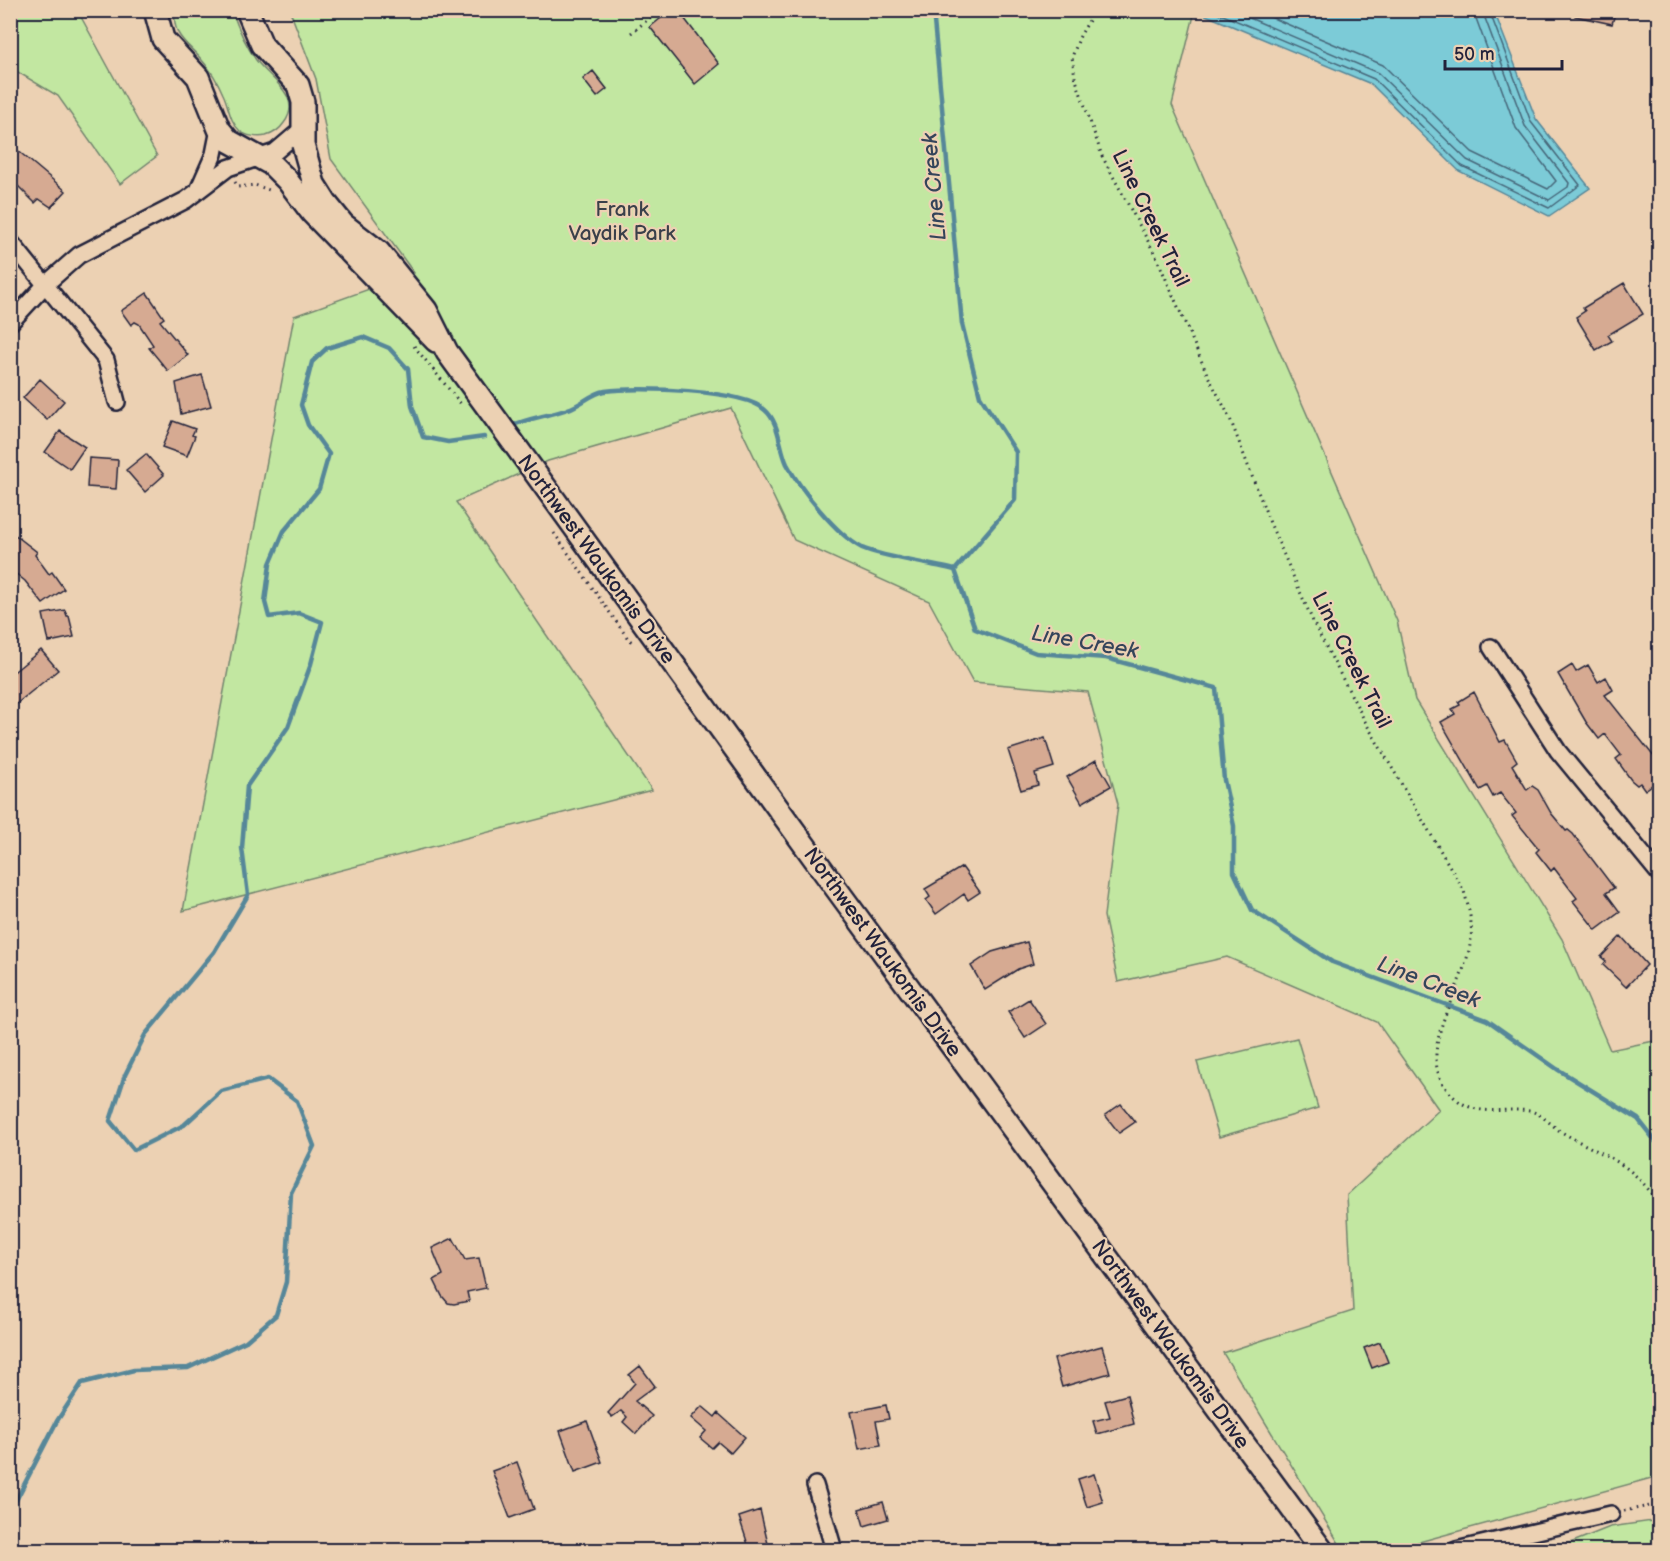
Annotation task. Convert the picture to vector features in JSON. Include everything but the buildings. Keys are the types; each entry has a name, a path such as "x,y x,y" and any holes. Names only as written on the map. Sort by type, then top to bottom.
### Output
{"main road":[{"name":"Northwest Waukomis Drive","path":"155,10 163,39 198,77 219,129 229,141 261,157 287,180 312,213 447,352 820,867 1322,1551"},
{"name":"Northwest Waukomis Drive","path":"249,14 262,45 298,85 303,102 303,145 314,184 344,224 379,252 404,281 426,310 447,352"}],"street":[{"path":"197,191 214,154 219,129"},
{"path":"10,323 46,284 79,255 171,209 228,168 261,157 291,140 302,129"},
{"path":"10,241 106,360 117,402"},
{"path":"1491,647 1558,751 1659,875"},
{"path":"814,1485 834,1551"},
{"path":"1456,1551 1611,1514"}],"path":[{"path":"631,33 660,10"},
{"name":"Line Creek Trail","path":"1095,10 1080,36 1072,57 1075,78 1102,156 1156,256 1208,376 1229,416 1270,523 1315,626 1367,725 1464,891 1471,927 1471,944 1438,1039 1436,1057 1438,1073 1443,1085 1470,1109 1531,1111 1559,1130 1635,1173 1648,1186 1659,1206"},
{"path":"1611,1514 1659,1504"}],"green space":[{"path":"11,10 66,11 81,17 157,156 120,184 58,96 11,68"},
{"path":"175,11 232,11 252,54 287,96 290,105 289,114 278,129 266,136 256,137 243,133 236,127 221,89 213,76 178,33"},
{"name":"Frank Vaydik Park","path":"290,11 1195,11 1172,105 1397,621 1415,700 1562,939 1610,1050 1659,1040 1659,1476 1390,1550 1343,1550 1223,1353 1353,1311 1347,1195 1439,1110 1377,1022 1227,957 1118,982 1104,916 1118,804 1088,692 973,682 929,601 794,540 731,408 548,461 456,502 652,790 183,911 294,316 414,273 331,159 316,79"},
{"path":"1297,1038 1318,1108 1219,1137 1197,1062"},
{"path":"1659,1520 1659,1550 1559,1550 1558,1548 1610,1527"}],"water":[{"path":"1196,11 1494,11 1536,119 1590,188 1549,216 1459,171 1371,84"}],"waterway":[{"name":"Line Creek","path":"933,10 962,324 980,396 1016,452 1015,500 955,570 975,629 1036,653 1106,658 1216,688 1224,780 1234,826 1234,872 1252,910 1332,962 1487,1020 1557,1069 1638,1119 1660,1147"},
{"path":"10,1512 57,1421 82,1383 134,1370 188,1368 246,1341 276,1315 286,1282 291,1193 314,1146 297,1101 268,1079 221,1091 184,1125 134,1150 110,1121 125,1075 145,1035 214,952 248,895 242,848 247,786 288,727 311,664 322,622 299,613 269,617 265,602 270,564 284,531 319,489 329,454 308,425 301,405 312,362 327,348 363,337 389,348 408,369 412,406 423,437 448,442 484,437"},
{"path":"508,427 568,409 605,391 640,389 688,391 753,403 770,415 787,464 801,486 820,510 852,542 862,548 882,554 955,570"}]}
